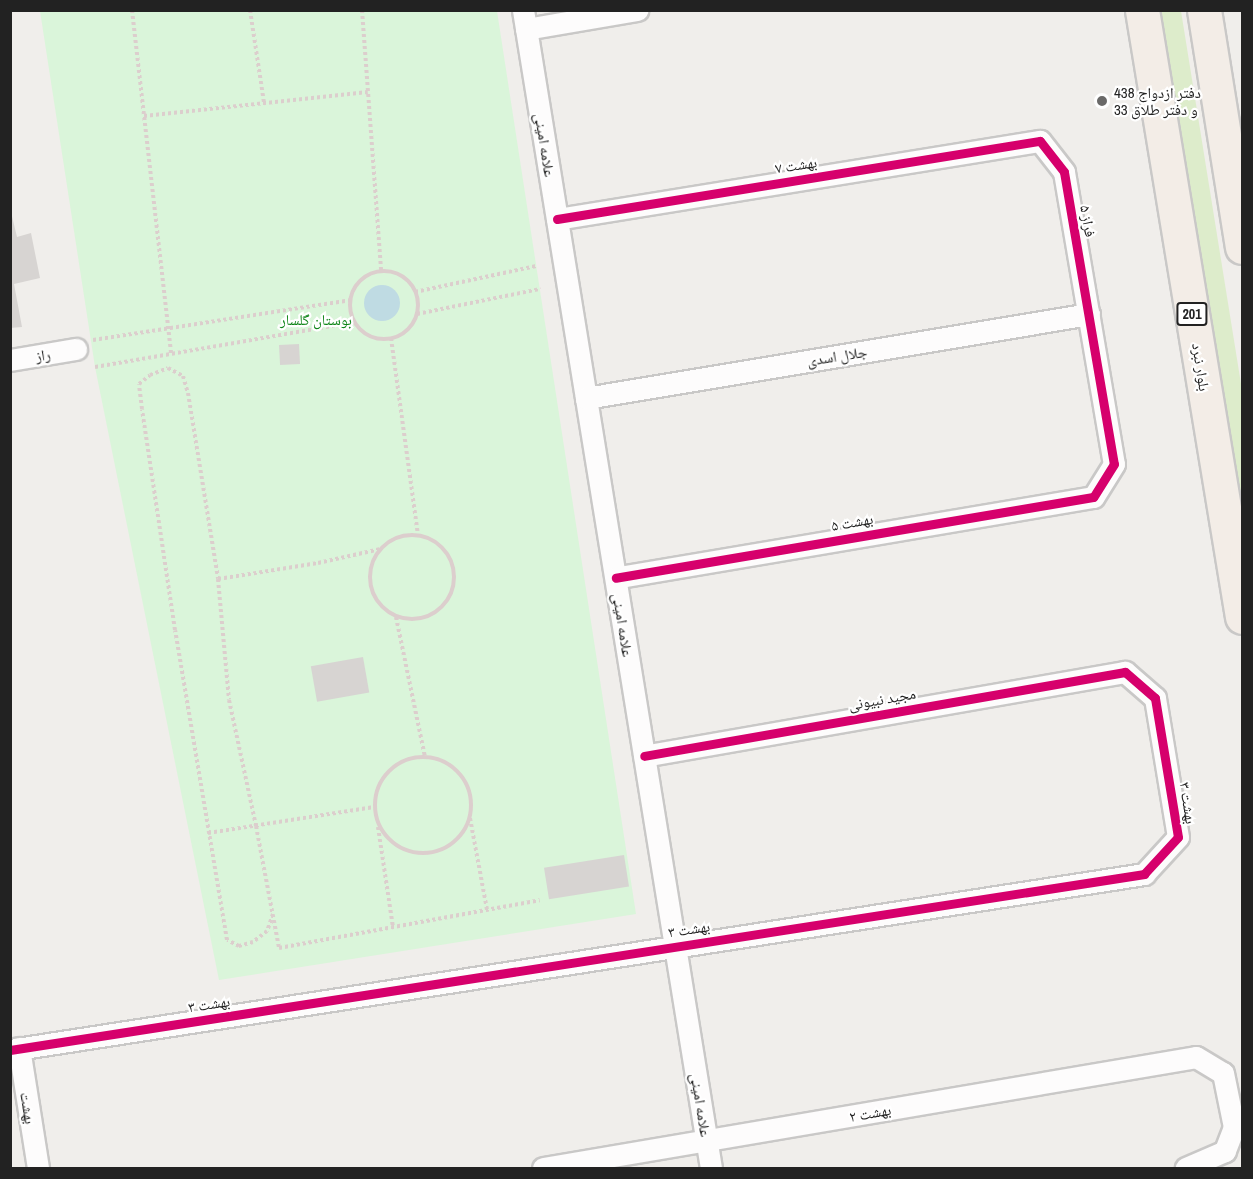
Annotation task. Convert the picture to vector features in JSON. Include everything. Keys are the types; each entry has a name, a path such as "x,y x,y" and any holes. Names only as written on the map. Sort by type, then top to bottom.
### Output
{"main road":[{"name":"بلوار نبرد","path":"1142,10 1242,617"},
{"path":"1204,10 1242,247"}],"street":[{"path":"525,20 637,10"},
{"name":"علامه امینی","path":"525,20 711,1168"},
{"name":"بهشت ۷","path":"557,219 1040,141"},
{"name":"فراز ۵","path":"1040,141 1064,172 1114,464 1093,497"},
{"name":"جلال اسدی","path":"586,398 1089,314"},
{"name":"راز","path":"10,360 83,345"},
{"name":"بهشت ۵","path":"615,578 1093,497"},
{"name":"مجید نبیونی","path":"644,756 1125,672"},
{"name":"بهشت ۳","path":"15,1049 1144,874 1178,837 1155,698 1125,672"},
{"name":"بهشت","path":"15,1049 38,1168"},
{"name":"بهشت ۲","path":"543,1168 1196,1058 1223,1073 1234,1127 1225,1151 1186,1168"}],"path":[{"path":"132,10 171,354"},
{"path":"250,10 264,103"},
{"path":"362,10 381,272"},
{"path":"144,116 368,92"},
{"path":"415,292 536,266"},
{"path":"381,272 401,276 415,292 417,314 405,332 391,338 372,337 355,322 350,312 350,300 361,281 381,272"},
{"path":"417,314 540,289"},
{"path":"83,345 350,300"},
{"path":"95,367 355,322"},
{"path":"391,338 418,535"},
{"path":"273,914 267,931 253,942 239,946 227,940 208,833 139,384 150,375 168,369 183,376 188,393 218,579 229,699 256,826 273,914 279,948 540,900"},
{"path":"218,579 318,563 381,549 398,538 418,535 431,539 443,548 451,560 455,573 454,588 448,601 431,615 410,620 396,616 380,604 371,586 370,573 381,549"},
{"path":"396,616 425,757"},
{"path":"393,927 374,807 376,791 384,777 395,766 409,759 425,757 441,760 454,768 465,781 471,795 470,817 487,910"},
{"path":"208,833 374,807"},
{"path":"377,823 386,837 398,847 412,853 428,854 444,849 457,840 467,827 470,817"}],"green space":[{"name":"بوستان گلسار","path":"40,11 497,11 636,914 219,980 95,367"},
{"path":"1161,11 1181,11 1242,390 1242,508"}],"water":[{"path":"382,285 395,290 400,303 395,316 382,321 369,316 364,303 369,290"}],"building":[{"path":"10,208 17,237 31,233 40,278 14,284 22,327 10,328"},
{"path":"299,344 300,364 280,365 279,345"},
{"path":"363,657 369,692 317,702 311,666"},
{"path":"624,855 629,887 549,899 544,868"}],"cycle path":[{"path":"557,219 1040,141 1064,172 1114,464 1093,497 616,578"},
{"path":"10,1050 1144,874 1178,837 1155,698 1125,672 644,756"}],"place":[{"name":"دفتر ازدواج 438 و دفتر طلاق 33","path":"1102,101"}]}
